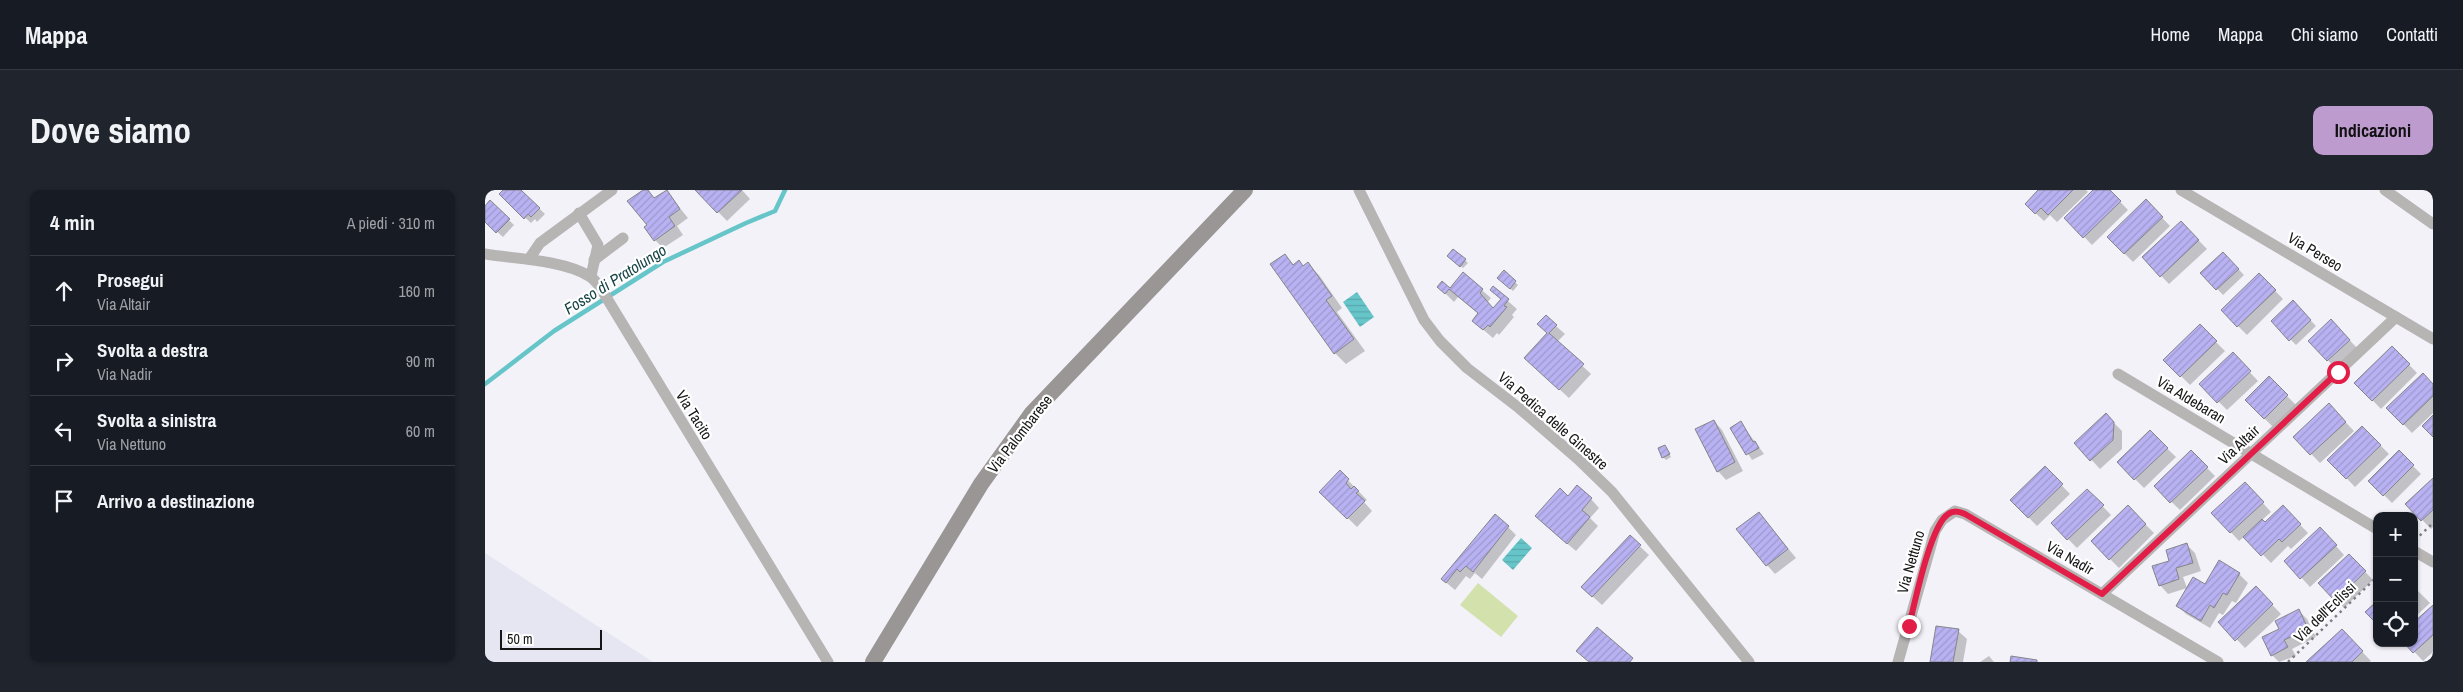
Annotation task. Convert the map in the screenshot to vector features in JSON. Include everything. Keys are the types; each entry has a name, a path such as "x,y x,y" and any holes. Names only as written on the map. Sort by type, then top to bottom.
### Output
{"main road":[{"name":"Via Palombarese","path":"873,662 981,484 1032,413 1245,190"}],"street":[{"path":"529,259 540,242 612,190"},
{"name":"Via Pedica delle Ginestre","path":"1359,190 1419,310 1440,341 1467,368 1578,459 1612,492 1749,662"},
{"name":"Via Perseo","path":"2181,190 2433,339"},
{"path":"2385,190 2433,224"},
{"path":"485,254 529,259 575,270 591,276 597,245 579,213"},
{"path":"594,260 623,238"},
{"name":"Via Tacito","path":"591,276 600,287 615,315 828,662"},
{"name":"Via Altair","path":"2102,594 2396,317"},
{"name":"Via Aldebaran","path":"2118,374 2373,527"},
{"name":"Via Nadir","path":"1958,511 2218,662"},
{"name":"Via Nettuno","path":"1899,662 1935,531 1945,516 1951,512 1958,511"},
{"path":"2418,553 2433,562"}],"path":[{"path":"2418,537 2433,523"},
{"name":"Via dell'Eclissi","path":"2288,662 2373,581"}],"shaded area":[{"path":"485,553 653,662 485,662"}],"green space":[{"path":"1478,583 1518,616 1501,637 1460,605"}],"water":[{"path":"1357,292 1374,317 1360,327 1343,302"},
{"path":"1521,538 1532,548 1513,570 1502,560"}],"building":[{"path":"503,190 521,190 540,208 531,217 528,214 524,219 499,194"},
{"path":"643,190 648,190 654,198 667,190 680,209 669,217 675,226 654,241 644,227 647,225 627,201"},
{"path":"695,190 742,190 717,213"},
{"path":"2038,190 2073,190 2048,215 2041,208 2035,214 2025,204"},
{"path":"2093,190 2110,190 2121,201 2083,238 2064,218"},
{"path":"2146,199 2163,217 2124,254 2107,237"},
{"path":"490,200 510,219 496,233 485,222 485,206"},
{"path":"2181,221 2199,240 2160,277 2142,257"},
{"path":"1453,249 1466,259 1460,267 1447,256"},
{"path":"2223,252 2239,269 2216,290 2200,273"},
{"path":"1285,254 1293,265 1299,260 1303,266 1308,262 1332,296 1326,300 1354,339 1334,354 1270,264"},
{"path":"1504,270 1516,281 1510,289 1497,278"},
{"path":"1463,272 1483,289 1480,293 1493,308 1501,299 1490,290 1493,286 1509,299 1504,306 1507,307 1490,327 1488,325 1483,330 1472,321 1478,313 1449,289 1445,294 1437,287 1442,281 1450,288"},
{"path":"2259,273 2276,290 2237,327 2221,310"},
{"path":"2293,300 2311,320 2289,341 2271,321"},
{"path":"1546,315 1557,325 1549,333 1584,364 1559,390 1524,358 1547,333 1537,324"},
{"path":"2331,319 2350,340 2327,361 2308,341"},
{"path":"2200,324 2217,341 2180,377 2163,360"},
{"path":"2392,346 2410,364 2372,401 2354,383"},
{"path":"2233,352 2251,371 2217,403 2199,384"},
{"path":"2423,373 2433,384 2433,396 2403,425 2386,408"},
{"path":"2269,376 2288,395 2264,419 2245,400"},
{"path":"2329,403 2346,422 2310,455 2293,437"},
{"path":"2106,413 2114,422 2113,440 2090,461 2074,443"},
{"path":"2433,415 2433,437 2422,426"},
{"path":"1714,420 1735,462 1717,472 1695,429"},
{"path":"1741,421 1753,442 1755,441 1759,448 1746,455 1730,428"},
{"path":"2362,426 2381,445 2346,479 2327,460"},
{"path":"2150,430 2168,448 2134,480 2117,462"},
{"path":"1665,445 1670,454 1662,458 1658,448"},
{"path":"2191,450 2208,467 2170,503 2154,486"},
{"path":"2399,450 2414,465 2383,496 2368,481"},
{"path":"2045,466 2063,484 2028,518 2010,500"},
{"path":"1340,470 1349,479 1346,483 1351,489 1354,486 1359,491 1356,493 1365,501 1347,519 1319,492"},
{"path":"2433,478 2433,510 2421,521 2418,518 2418,512 2413,512 2405,504"},
{"path":"2245,482 2264,502 2230,533 2211,513"},
{"path":"1577,485 1592,498 1582,510 1590,517 1567,544 1535,516 1560,488 1568,496"},
{"path":"2087,489 2104,505 2067,540 2051,523"},
{"path":"2128,505 2146,524 2109,560 2091,541"},
{"path":"2283,505 2301,524 2282,542 2279,539 2261,556 2243,537 2262,519 2265,522"},
{"path":"1759,512 1788,549 1766,566 1736,529"},
{"path":"1495,514 1509,526 1473,572 1466,566 1460,572 1457,569 1446,583 1441,579"},
{"path":"2320,527 2337,545 2300,579 2284,561"},
{"path":"1630,535 1641,545 1592,597 1581,587"},
{"path":"2187,543 2193,563 2176,568 2179,579 2159,586 2152,566 2169,561 2166,550"},
{"path":"2349,554 2366,571 2335,601 2318,583"},
{"path":"2219,560 2240,573 2227,595 2223,593 2214,608 2210,605 2201,621 2176,606 2193,577 2205,584"},
{"path":"2256,586 2273,604 2235,641 2218,622"},
{"path":"2373,605 2373,620 2365,612"},
{"path":"2433,605 2433,635 2413,653 2408,647 2418,647 2418,618"},
{"path":"2299,609 2308,629 2284,640 2288,647 2271,656 2262,637 2279,629 2275,621"},
{"path":"1936,626 1959,629 1953,662 1930,662"},
{"path":"1597,627 1633,658 1630,662 1589,662 1576,651"},
{"path":"2342,629 2363,651 2352,662 2306,662"},
{"path":"2011,656 2037,660 2037,662 2010,662"}],"waterway":[{"name":"Fosso di Pratolungo","path":"485,384 554,331 663,262 775,211 785,190"}],"route":[{"path":"1909,626 1935,531 1939,523 1951,512 1958,511 1965,514 2102,594 2338,372"}]}
